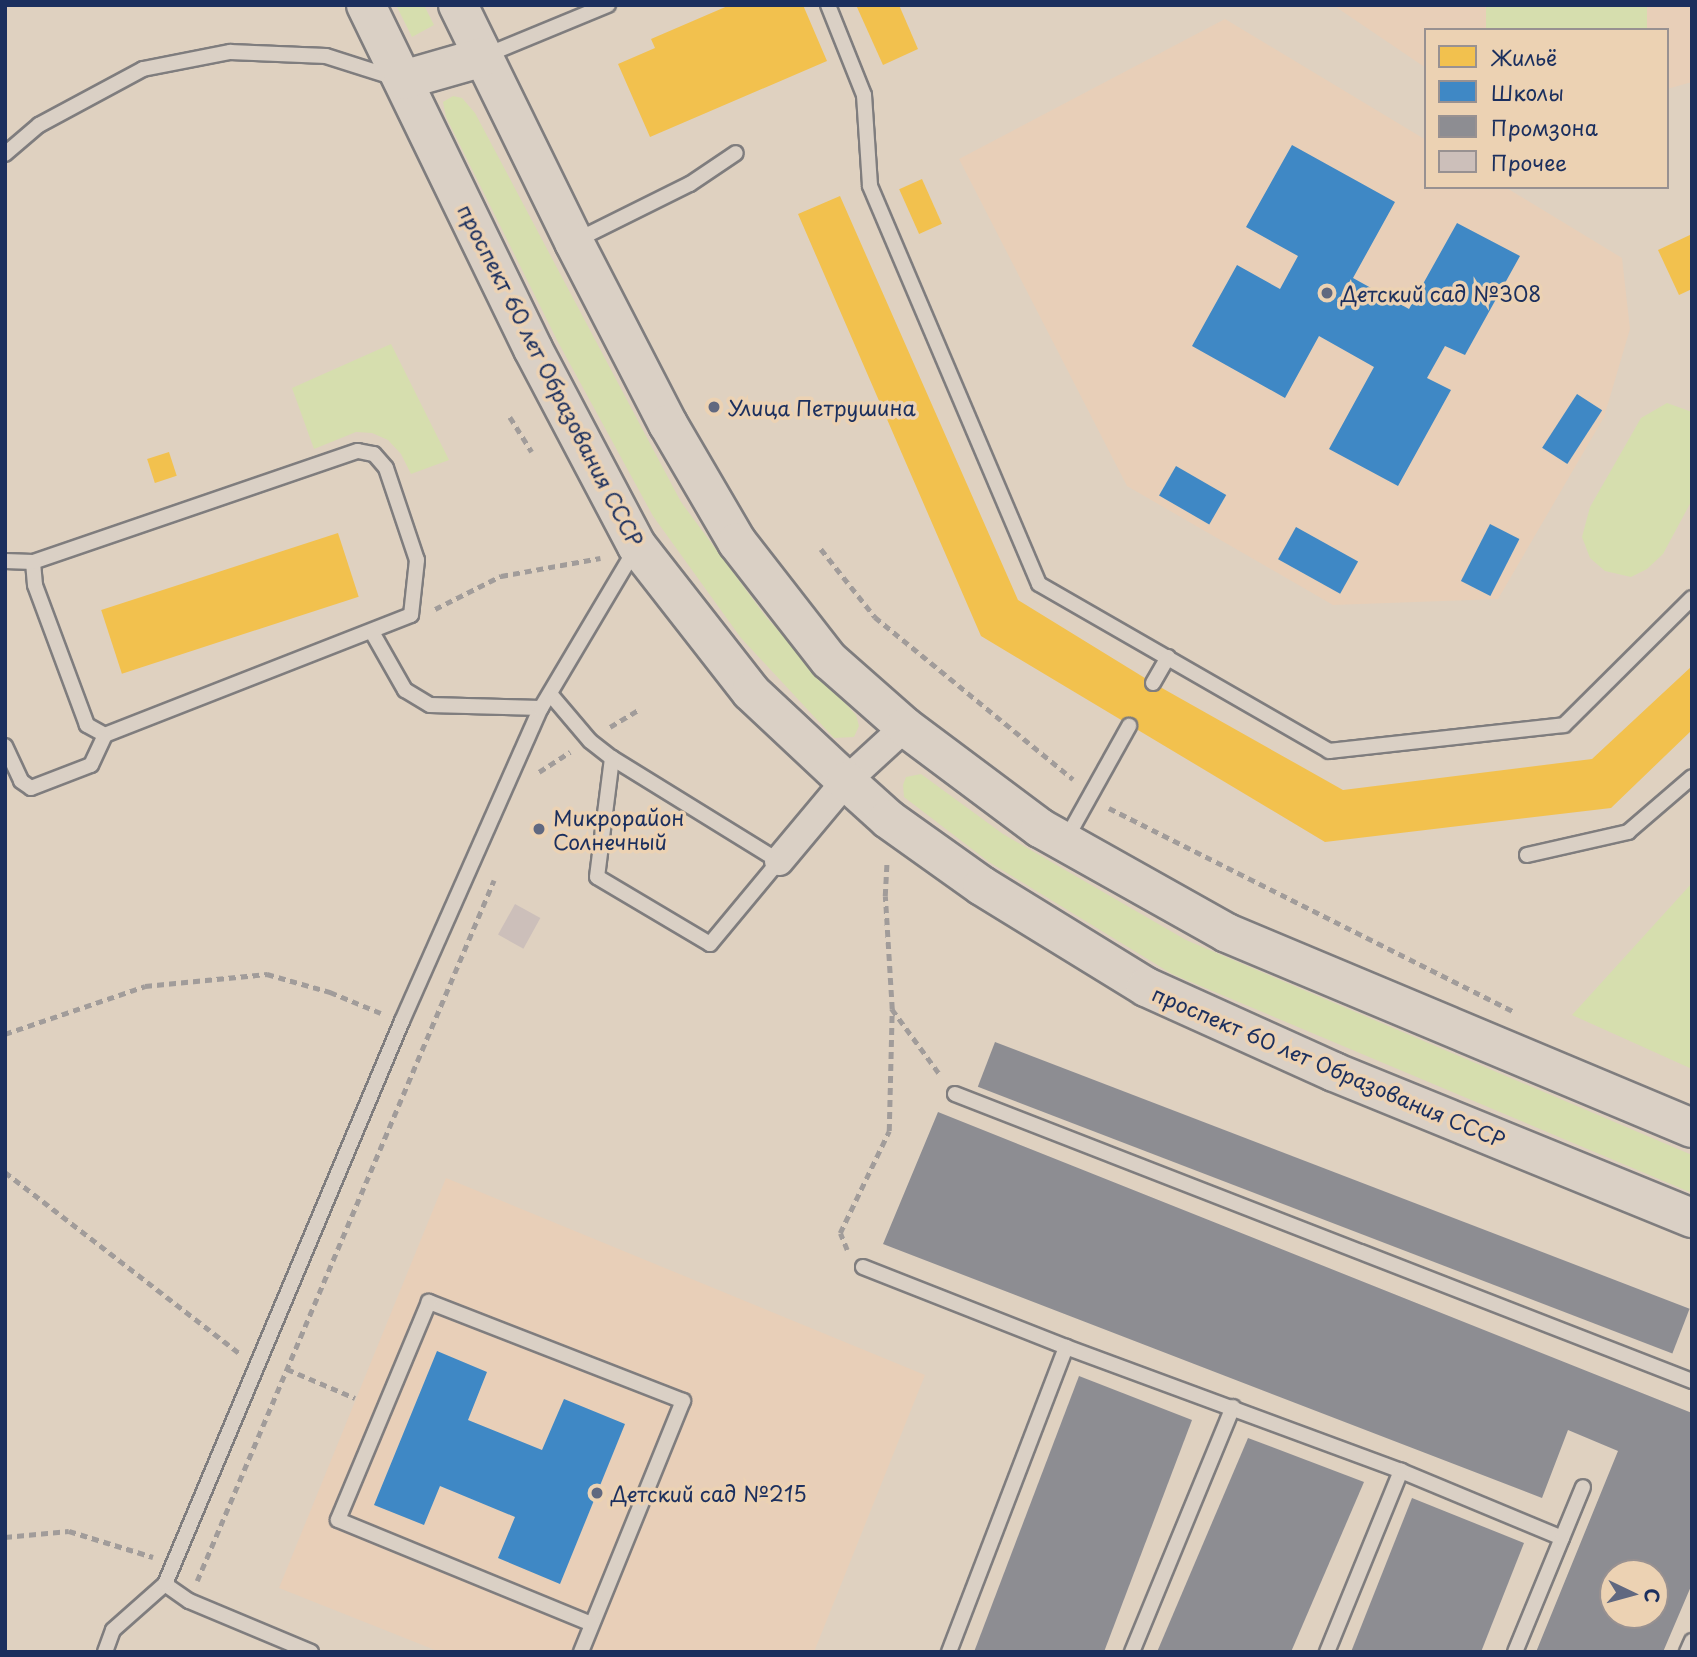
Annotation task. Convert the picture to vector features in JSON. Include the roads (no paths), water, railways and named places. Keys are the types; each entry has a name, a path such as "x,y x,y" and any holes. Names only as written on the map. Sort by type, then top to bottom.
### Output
{"main road":[{"name":"проспект 60 лет Образования СССР","path":"366,5 533,349 638,546 751,692 846,781 888,819 982,886 1146,987 1334,1072 1692,1219"},
{"path":"458,5 574,242 668,424 737,542 829,660 905,727 1040,828 1227,933 1692,1128"},
{"path":"402,80 483,57"}],"street":[{"path":"779,861 846,781 905,727"}],"lane":[{"path":"483,57 608,5"},
{"path":"828,5 864,95 870,186 1039,584 1329,751 1564,725 1692,598"},
{"path":"5,154 38,125 143,69 230,52 326,56 402,80"},
{"path":"574,242 690,184 736,153"},
{"path":"5,561 33,562 358,452 374,454 386,468 417,560 411,615 105,735 90,765 32,788 21,781 5,746"},
{"path":"105,1652 114,1630 165,1584 402,1021 541,708 638,546"},
{"path":"33,562 35,585 87,725 105,735"},
{"path":"372,632 405,690 430,705 541,708"},
{"path":"1153,683 1168,657"},
{"path":"551,695 590,741 612,758 779,861 710,944 597,877 612,758"},
{"path":"1065,842 1129,726"},
{"path":"1527,855 1628,832 1692,777"},
{"path":"955,1094 1692,1381"},
{"path":"863,1267 1066,1347 1401,1471 1562,1538"},
{"path":"581,1652 683,1401 429,1301 338,1520 591,1624"},
{"path":"949,1652 1066,1347"},
{"path":"1132,1652 1233,1407"},
{"path":"1327,1652 1401,1471"},
{"path":"1515,1652 1583,1487"},
{"path":"165,1584 189,1601 311,1652"},
{"path":"1687,1652 1692,1640"}],"place":[{"name":"Детский сад №308","path":"1327,293"},
{"name":"Улица Петрушина","path":"714,407"},
{"name":"Микрорайон Солнечный","path":"539,829"},
{"name":"Детский сад №215","path":"597,1493"}]}
